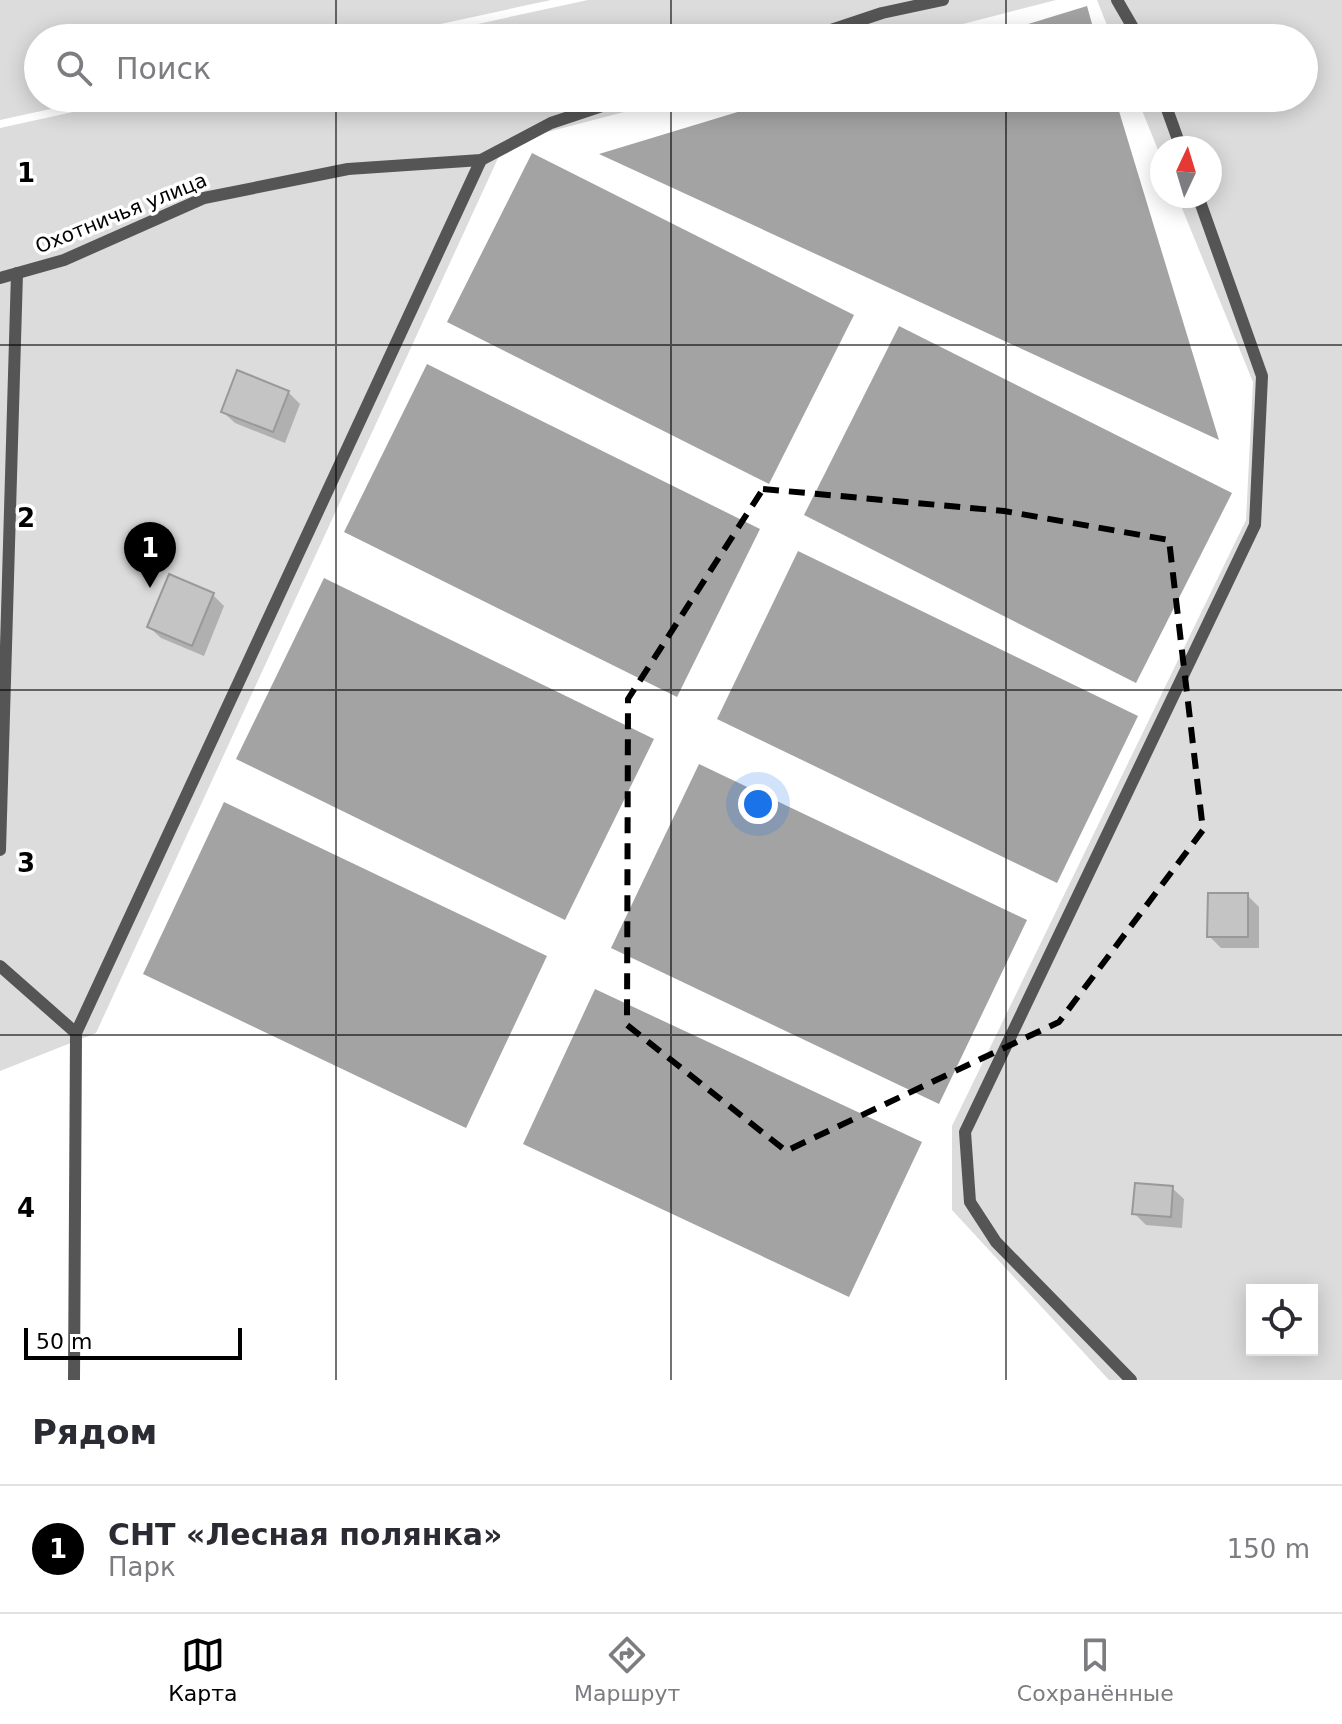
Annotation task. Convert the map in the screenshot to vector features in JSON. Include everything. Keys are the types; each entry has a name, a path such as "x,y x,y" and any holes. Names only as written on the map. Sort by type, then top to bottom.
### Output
{"lane":[{"path":"849,24 882,13 943,0"},
{"path":"1117,0 1131,24"},
{"name":"Охотничья улица","path":"0,278 64,260 204,198 348,169 481,160 551,123 584,112"},
{"path":"1168,112 1177,136"},
{"path":"74,1380 76,1033 481,160"},
{"path":"1131,1380 996,1242 970,1202 965,1132 1255,525 1262,376 1202,208"},
{"path":"0,850 17,273"},
{"path":"0,966 76,1033"}],"highlighted area":[{"path":"763,489 1004,511 1169,540 1203,830 1059,1022 786,1151 627,1025 628,699"}],"shaded area":[{"path":"0,0 551,0 440,24 24,24 24,112 37,112 0,120"},
{"path":"588,0 1056,0 963,24 477,24"},
{"path":"1097,0 1342,0 1342,1380 1109,1380 952,1210 952,1126 1246,520 1253,382 1182,208 1222,208 1222,136 1152,136 1143,112 1318,112 1318,24 1106,24"},
{"path":"1087,6 1092,24 1028,24"},
{"path":"73,112 624,112 505,143 96,1033 0,1071 0,128"},
{"path":"738,112 1119,112 1219,440 599,154"},
{"path":"532,153 854,315 769,484 447,322"},
{"path":"899,326 1232,493 1136,683 804,515"},
{"path":"427,364 760,529 677,697 344,532"},
{"path":"798,551 1138,716 1057,883 717,719"},
{"path":"324,578 654,739 565,920 236,759"},
{"path":"699,764 1027,920 939,1104 611,948"},
{"path":"224,802 547,956 466,1128 143,974"},
{"path":"595,989 922,1142 849,1297 523,1144"}],"building":[{"path":"237,370 289,391 273,432 221,412"},
{"path":"169,574 214,593 192,646 147,627"},
{"path":"1208,893 1248,893 1248,937 1207,937"},
{"path":"1135,1183 1173,1186 1171,1217 1132,1214"}],"place":[{"name":"СНТ «Лесная полянка»","path":"150,588"}]}
